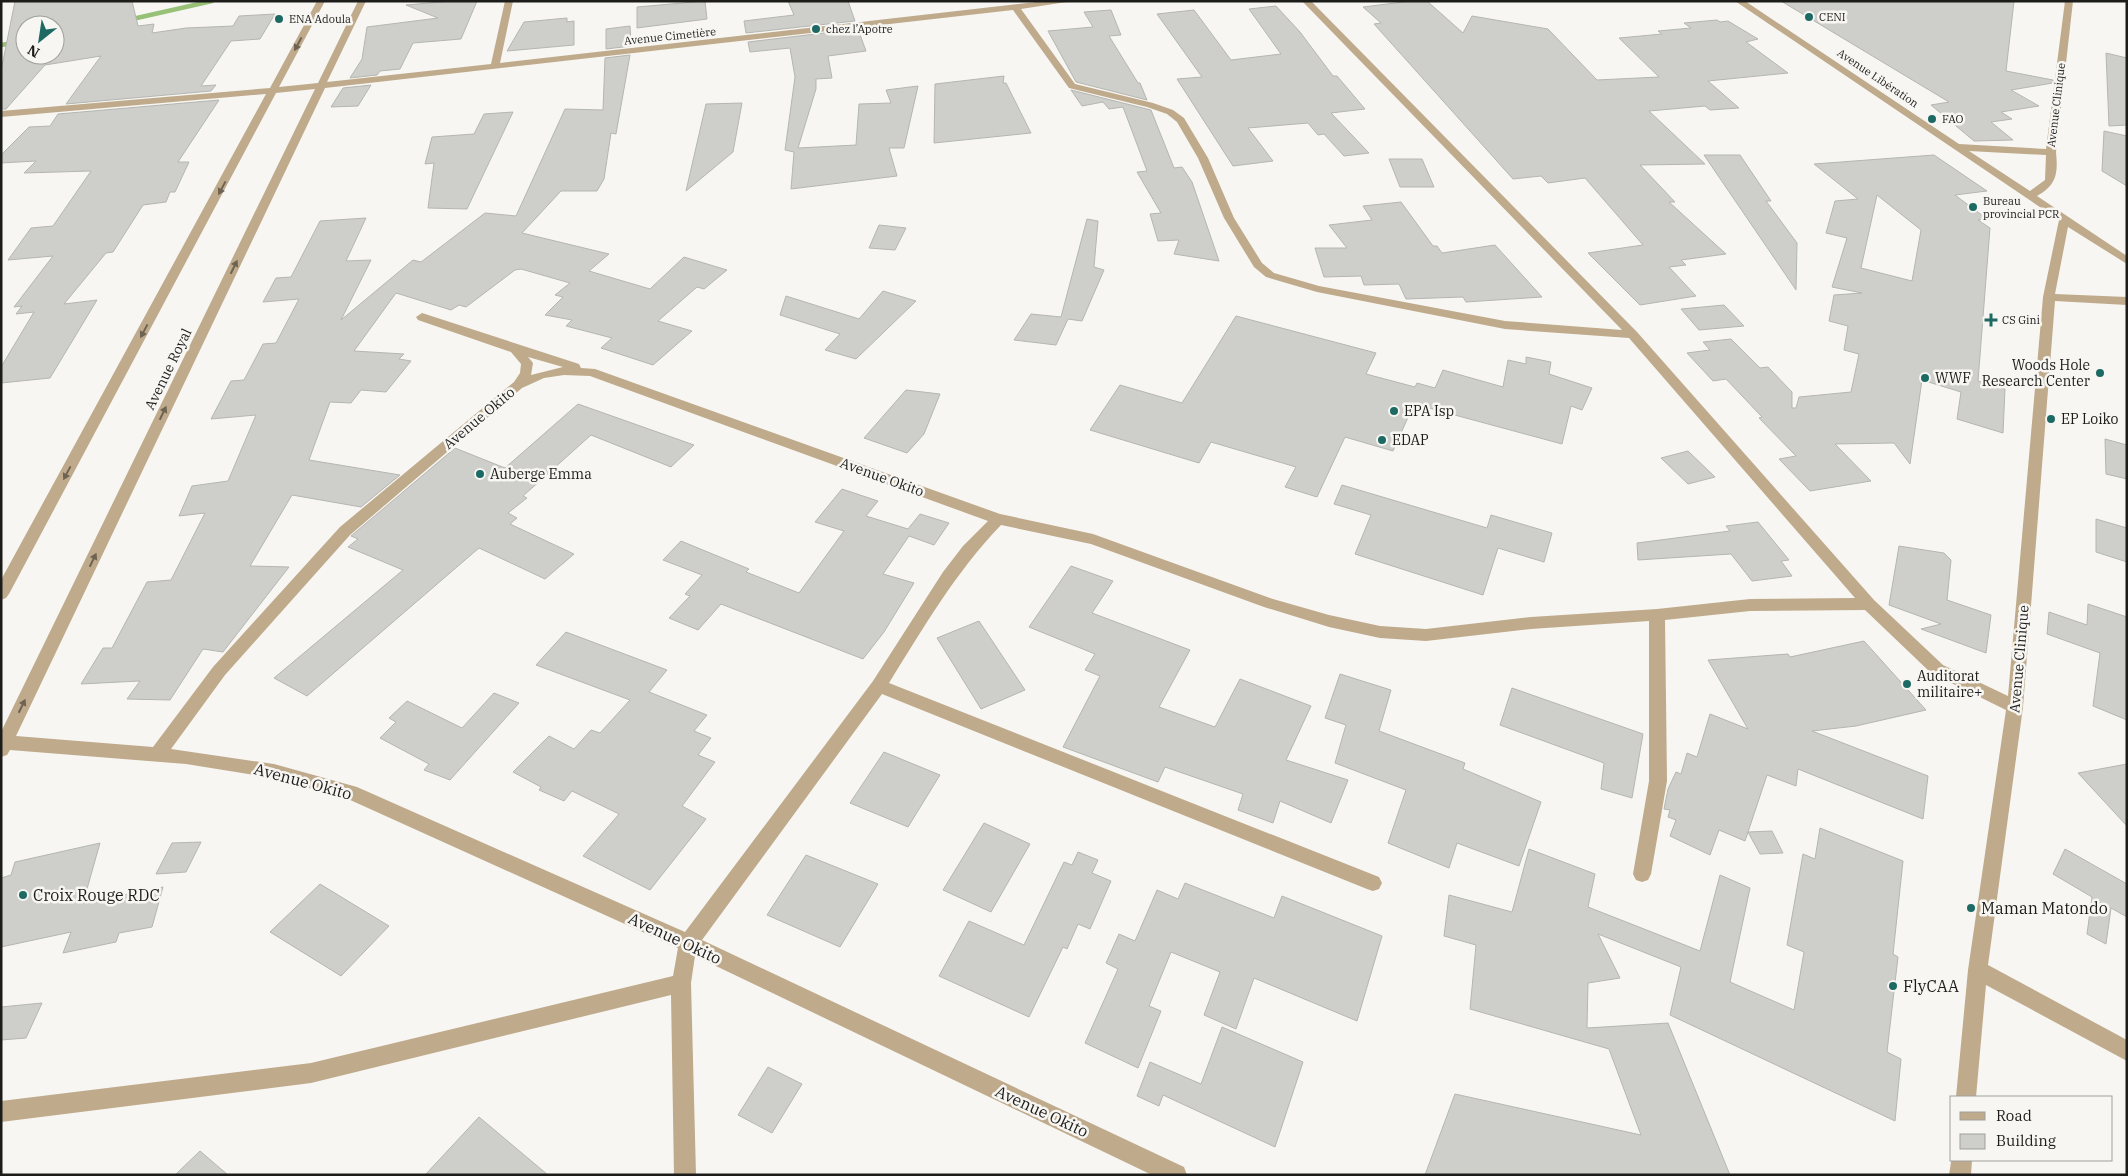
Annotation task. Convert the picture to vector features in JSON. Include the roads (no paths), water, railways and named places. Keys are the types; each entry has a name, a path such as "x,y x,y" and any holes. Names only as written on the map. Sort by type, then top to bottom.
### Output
{"street":[{"path":"1,594 321,1"},
{"name":"Avenue Royal","path":"2,745 362,1"},
{"path":"495,67 509,1"},
{"name":"Avenue Cimetière","path":"1,114 274,91 1069,1"},
{"path":"1306,1 1633,335 1869,604 1937,670 2015,707"},
{"name":"Avenue Libération","path":"1739,1 1959,147 2064,221 2127,261"},
{"name":"Avenue Clinique","path":"2028,196 2046,187 2052,177 2051,152 2069,1"},
{"path":"1016,8 1072,86 1150,105 1170,112 1181,120 1203,158 1229,218 1258,265 1270,275 1317,289 1505,325 1633,335"},
{"path":"1959,147 2051,152"},
{"name":"Avenue Clinique","path":"1966,1096 1978,970 2015,707 2050,297 2064,221"},
{"path":"2050,297 2127,301"},
{"path":"422,317 591,372"},
{"path":"516,349 527,363 526,373 518,385"},
{"name":"Avenue Okito","path":"157,755 219,671 345,531 518,385 541,375 556,372 591,372 998,519 1093,539 1269,603 1380,632 1426,635 1532,623 1658,615 1750,605 1869,604"},
{"path":"685,1175 681,984 688,943 878,686 948,576 968,550 998,519"},
{"path":"1642,874 1658,781 1658,615"},
{"path":"878,686 1373,883"},
{"name":"Avenue Okito","path":"2,745 157,755 274,771 351,792 688,943 1176,1175"},
{"path":"1978,970 2127,1051"},
{"path":"1,1112 311,1073 681,984"},
{"path":"1960,1175 1961,1161"}],"waterway":[{"path":"128,20 212,1"},
{"path":"1,45 15,43"}],"place":[{"name":"CENI","path":"1809,17"},
{"name":"ENA Adoula","path":"279,19"},
{"name":"chez l’Apotre","path":"816,29"},
{"name":"FAO","path":"1932,119"},
{"name":"Bureau provincial PCR","path":"1973,207"},
{"name":"CS Gini","path":"1991,320"},
{"name":"Woods Hole Research Center","path":"2100,373"},
{"name":"WWF","path":"1925,378"},
{"name":"EPA Isp","path":"1394,411"},
{"name":"EP Loiko","path":"2051,419"},
{"name":"EDAP","path":"1382,440"},
{"name":"Auberge Emma","path":"480,474"},
{"name":"Auditorat militaire+","path":"1907,684"},
{"name":"Croix Rouge RDC","path":"23,895"},
{"name":"Maman Matondo","path":"1971,908"},
{"name":"FlyCAA","path":"1893,986"}]}
